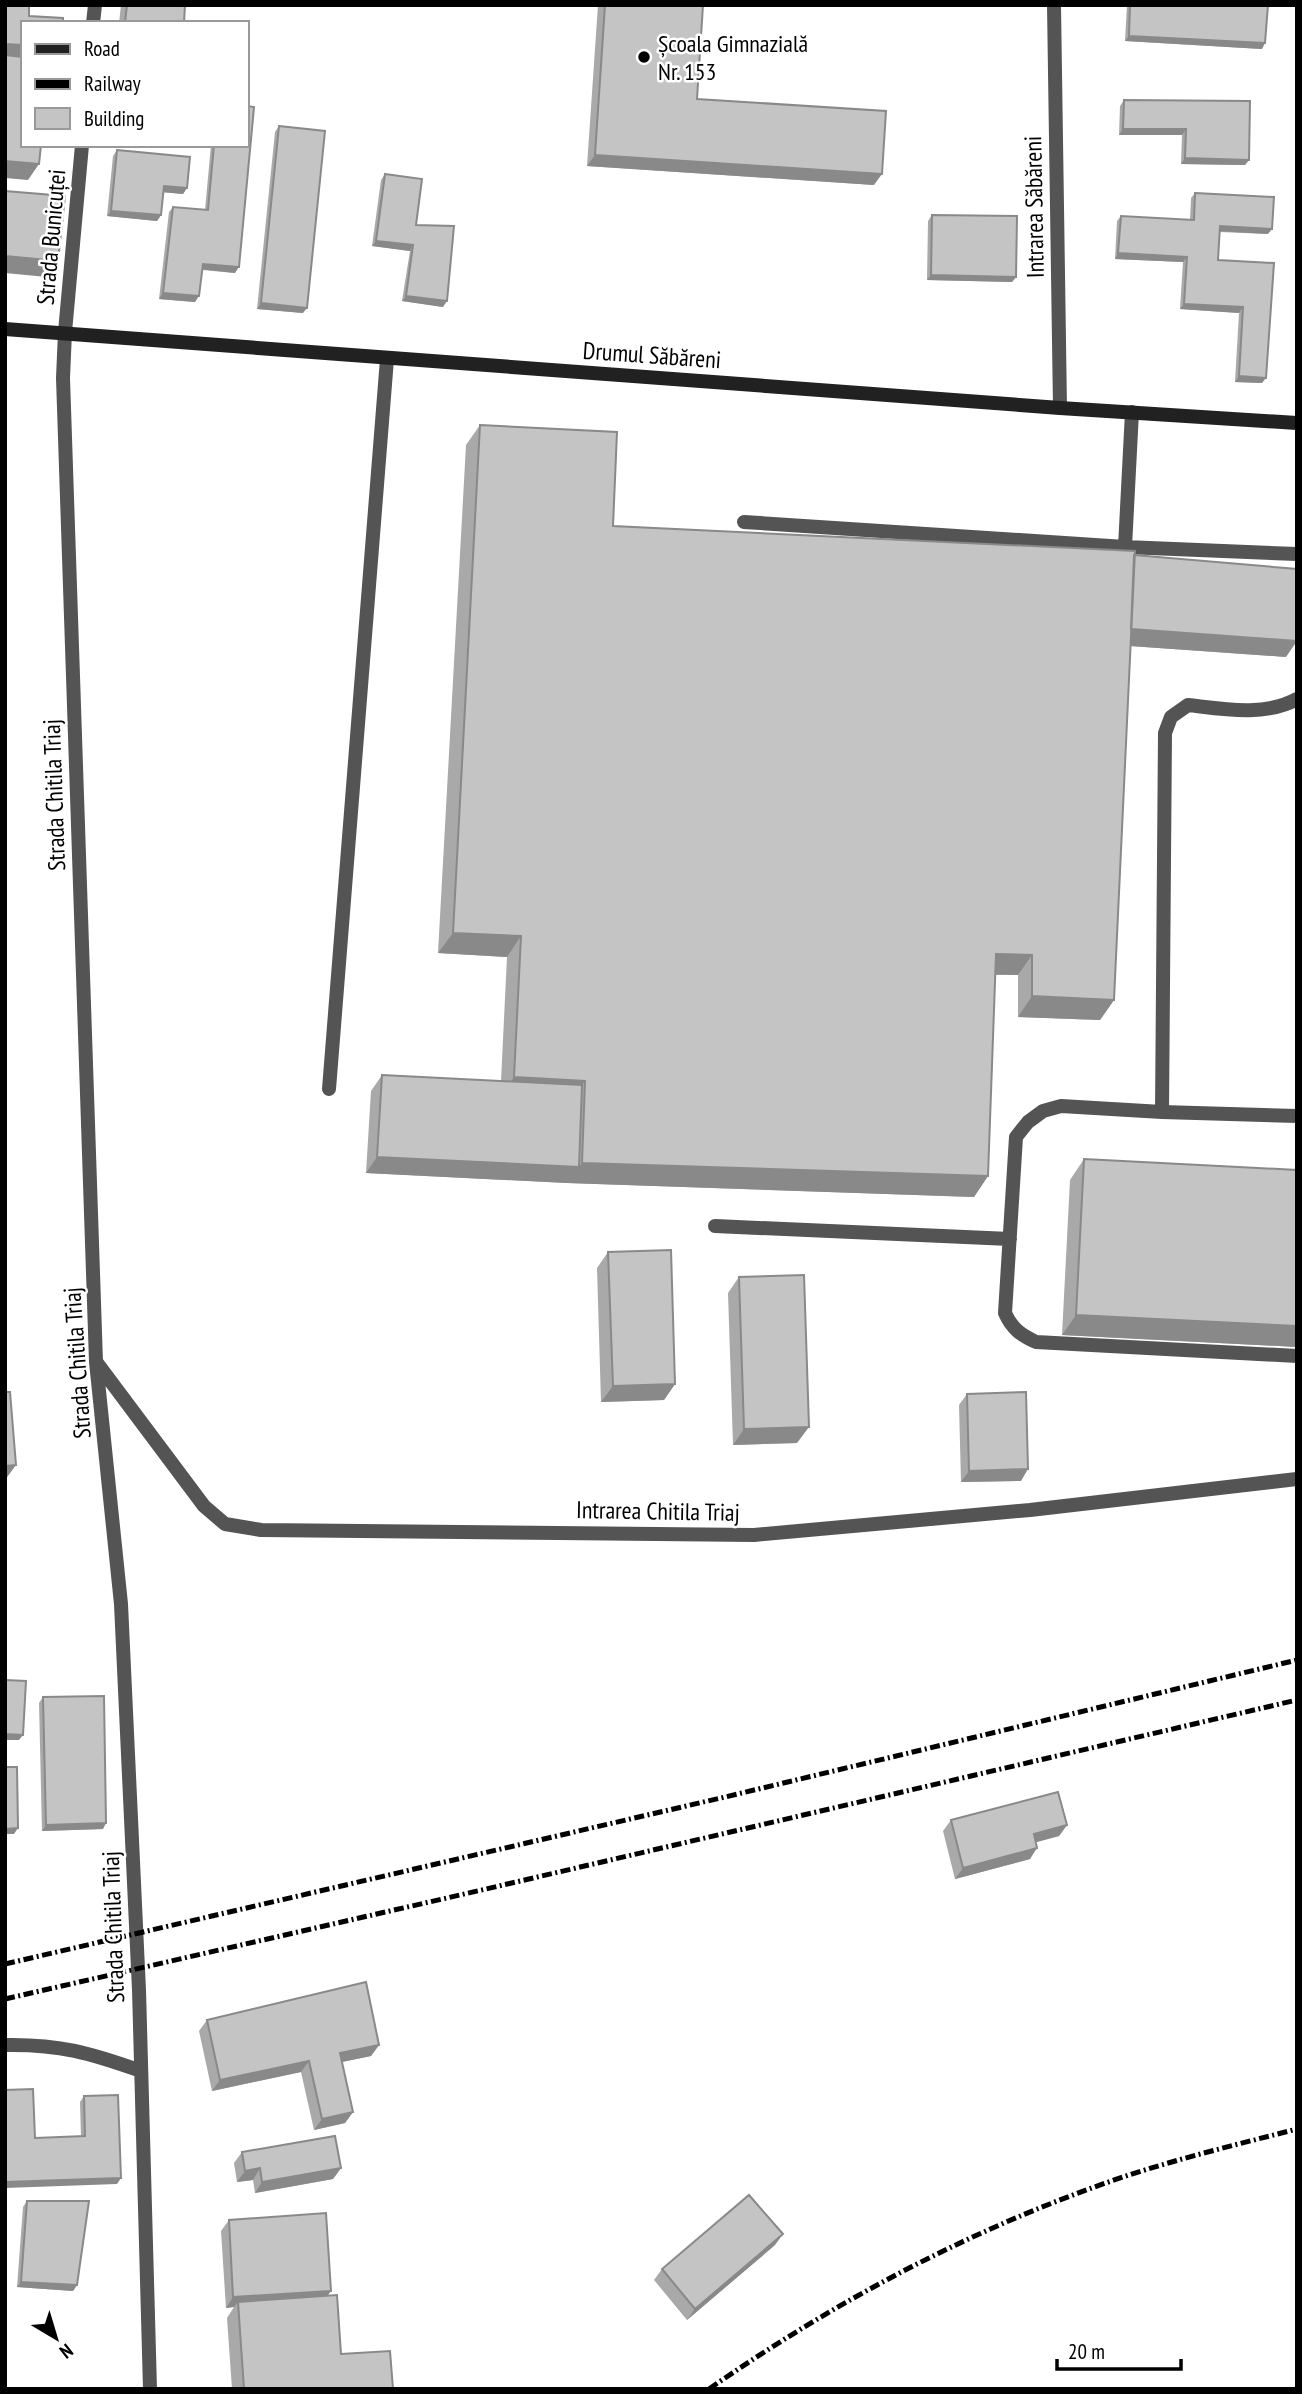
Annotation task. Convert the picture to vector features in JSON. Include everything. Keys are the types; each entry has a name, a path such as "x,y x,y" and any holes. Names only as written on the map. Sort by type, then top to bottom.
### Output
{"main road":[{"name":"Drumul Săbăreni","path":"5,329 1060,408 1297,423"}],"street":[{"name":"Intrarea Săbăreni","path":"1055,5 1060,408"},
{"name":"Strada Bunicuței","path":"65,332 82,147"},
{"name":"Strada Chitila Triaj","path":"65,332 64,392 96,1362 121,1604 134,1870 150,2389"},
{"path":"328,1089 387,359"},
{"path":"1125,547 1132,412"},
{"path":"744,522 1125,547 1297,554"},
{"path":"1162,1112 1165,733 1171,717 1188,705 1244,711 1285,705 1297,699"},
{"path":"1297,1116 1061,1106 1043,1111 1028,1122 1016,1137 1005,1313 1011,1325 1021,1335 1036,1342 1297,1356"},
{"path":"715,1226 1010,1239"},
{"name":"Intrarea Chitila Triaj","path":"96,1362 204,1506 225,1524 261,1530 754,1535 1030,1510 1297,1479"},
{"path":"5,2045 40,2044 85,2052 141,2071"}],"building":[{"path":"5,5 29,6 29,16 63,18 63,21 21,21 21,45 5,44"},
{"path":"127,5 185,5 184,21 125,21"},
{"name":"Școala Gimnazială Nr. 153","path":"605,5 703,5 697,99 886,111 882,174 595,155"},
{"path":"1130,5 1268,5 1265,43 1129,36"},
{"path":"5,55 21,57 21,147 41,147 39,164 5,161"},
{"path":"1124,100 1250,101 1249,160 1185,158 1186,129 1123,129"},
{"path":"248,106 254,107 239,267 203,264 199,296 163,293 173,207 208,210 214,147 248,147"},
{"path":"279,126 325,131 307,308 261,303"},
{"path":"117,150 190,157 187,188 164,186 161,215 111,211"},
{"path":"385,174 422,179 416,225 454,226 447,301 406,296 413,245 376,241"},
{"path":"5,191 65,196 58,261 5,256"},
{"path":"1195,193 1274,197 1272,229 1220,226 1218,260 1274,263 1266,378 1239,376 1243,307 1184,304 1187,257 1118,253 1121,216 1194,220"},
{"path":"932,215 1017,216 1016,277 931,275"},
{"path":"480,425 617,432 613,526 1135,551 1114,1000 1032,996 1032,955 996,954 988,1176 582,1163 585,1081 514,1077 521,936 453,933"},
{"path":"1134,555 1297,569 1297,641 1131,629"},
{"path":"382,1075 582,1085 579,1167 377,1157"},
{"path":"1084,1159 1297,1170 1297,1326 1076,1315"},
{"path":"671,1250 675,1384 613,1386 608,1252"},
{"path":"804,1275 809,1427 744,1429 739,1277"},
{"path":"5,1392 10,1392 16,1465 5,1466"},
{"path":"1026,1392 1028,1469 969,1471 967,1394"},
{"path":"5,1680 26,1681 23,1735 5,1734"},
{"path":"104,1696 106,1823 46,1825 43,1697"},
{"path":"5,1767 17,1767 18,1828 5,1829"},
{"path":"1058,1792 1067,1825 1034,1834 1037,1848 963,1868 951,1820"},
{"path":"366,1982 379,2045 340,2053 353,2112 322,2119 309,2061 220,2080 207,2020"},
{"path":"33,2089 35,2138 85,2136 84,2096 118,2095 121,2178 5,2182 5,2090"},
{"path":"335,2136 341,2168 262,2182 260,2168 245,2171 242,2152"},
{"path":"749,2195 783,2234 695,2309 662,2269"},
{"path":"27,2201 89,2201 77,2285 21,2282"},
{"path":"326,2213 331,2291 233,2297 229,2220"},
{"path":"337,2295 341,2354 390,2351 393,2389 244,2389 238,2302"}],"railway":[{"path":"5,1964 725,1797 1297,1660"},
{"path":"5,1999 1297,1700"},
{"path":"709,2389 807,2325 908,2268 1013,2219 1144,2170 1297,2129"}],"place":[{"name":"Școala Gimnazială Nr. 153","path":"644,57"}]}
